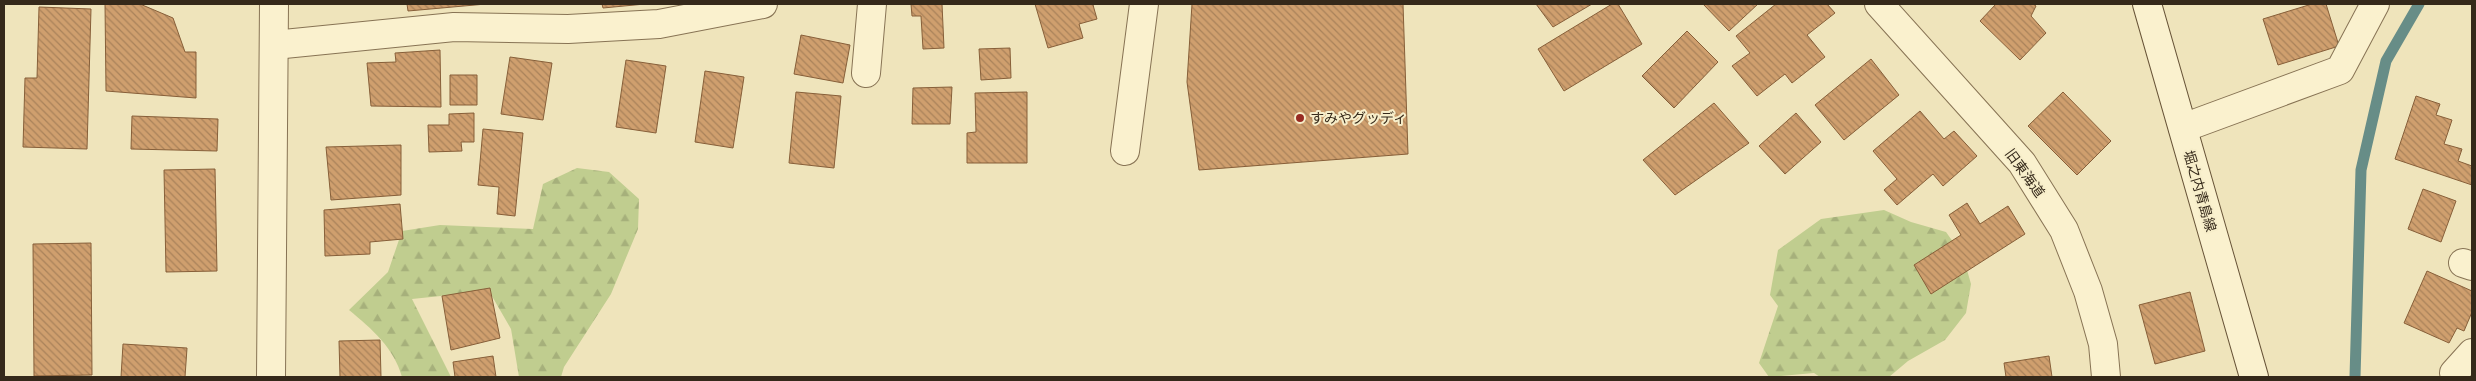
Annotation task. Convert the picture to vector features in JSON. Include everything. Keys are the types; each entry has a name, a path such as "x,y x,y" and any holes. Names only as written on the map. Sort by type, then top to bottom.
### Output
{"street":[{"path":"271,377 274,4"},
{"path":"274,45 454,27 568,29 659,24 764,4"},
{"path":"866,73 872,4"},
{"path":"1125,151 1144,4"},
{"name":"旧東海道","path":"1879,4 2022,163 2064,230 2088,291 2103,344 2106,377"},
{"name":"堀之内青島線","path":"2147,4 2254,377"},
{"path":"2183,128 2340,70 2374,4"},
{"path":"2454,373 2472,353"}],"green space":[{"path":"577,168 609,172 639,199 638,229 611,294 564,367 561,377 519,377 511,329 489,291 412,299 451,377 402,377 388,348 366,324 349,310 388,272 402,231 440,225 533,229 543,184"},
{"path":"1884,210 1911,222 1946,232 1963,256 1971,284 1966,313 1945,340 1908,361 1889,377 1820,377 1814,373 1769,377 1759,363 1778,306 1770,295 1778,250 1821,219"}],"building":[{"path":"105,4 140,4 173,18 185,52 196,52 196,98 106,91"},
{"path":"407,4 486,4 408,11"},
{"path":"602,4 645,4 603,8"},
{"path":"911,4 942,4 944,48 923,49 921,16 912,16"},
{"path":"1035,4 1096,4 1093,5 1097,19 1079,24 1083,38 1048,48"},
{"name":"すみやグッディ","path":"1192,4 1403,4 1408,154 1199,170 1187,82"},
{"path":"1536,4 1592,4 1553,27"},
{"path":"1612,4 1618,4 1642,44 1564,91 1538,49"},
{"path":"1703,4 1758,4 1729,31"},
{"path":"1776,4 1827,4 1835,13 1807,35 1825,57 1792,83 1785,74 1757,96 1732,66 1750,53 1736,36"},
{"path":"1996,4 2033,4 2036,6 2031,16 2046,33 2020,60 1980,21"},
{"path":"2312,4 2326,4 2339,46 2278,65 2263,19"},
{"path":"39,7 91,9 87,149 23,147 25,78 37,78"},
{"path":"1687,31 1718,62 1674,108 1642,76"},
{"path":"801,35 850,45 843,83 794,74"},
{"path":"1010,48 1011,78 981,80 979,49"},
{"path":"440,50 441,107 371,106 367,63 396,62 395,53"},
{"path":"510,57 552,63 543,120 501,114"},
{"path":"1871,59 1899,95 1844,140 1815,105"},
{"path":"626,60 666,66 656,133 616,127"},
{"path":"705,71 744,77 733,148 695,142"},
{"path":"450,75 477,75 477,105 450,105"},
{"path":"952,87 950,124 912,124 913,88"},
{"path":"796,92 841,96 834,168 789,163"},
{"path":"1027,92 1027,163 967,163 967,133 976,132 975,93"},
{"path":"2063,92 2111,141 2077,175 2028,126"},
{"path":"2416,96 2440,104 2436,115 2452,120 2444,144 2462,149 2458,161 2472,166 2472,185 2395,159"},
{"path":"1714,103 1749,143 1675,195 1643,160"},
{"path":"1920,111 1944,139 1954,131 1977,156 1943,186 1933,174 1897,205 1884,190 1897,179 1873,151"},
{"path":"474,113 474,142 461,142 462,151 429,152 428,125 449,125 449,114"},
{"path":"1796,113 1821,142 1785,174 1759,146"},
{"path":"132,116 218,119 217,151 131,149"},
{"path":"483,129 523,133 515,216 497,214 499,187 478,185"},
{"path":"401,145 401,195 331,200 326,147"},
{"path":"215,169 217,271 166,272 164,170"},
{"path":"2423,189 2456,201 2441,242 2408,229"},
{"path":"1967,203 1980,224 2008,206 2025,234 1931,294 1914,265 1961,235 1949,215"},
{"path":"400,204 403,239 370,242 370,254 325,256 324,210"},
{"path":"91,243 92,375 34,376 33,244"},
{"path":"2427,271 2472,291 2472,312 2464,331 2457,328 2449,343 2404,323"},
{"path":"490,288 500,338 451,350 442,296"},
{"path":"2190,292 2205,351 2155,364 2139,305"},
{"path":"380,340 381,377 340,377 339,341"},
{"path":"123,344 187,348 185,377 121,377"},
{"path":"493,356 496,377 455,377 453,362"},
{"path":"2049,356 2052,377 2006,377 2004,363"}],"waterway":[{"path":"2355,377 2361,170 2386,61 2419,4"}],"place":[{"name":"すみやグッディ","path":"1300,118"}]}
